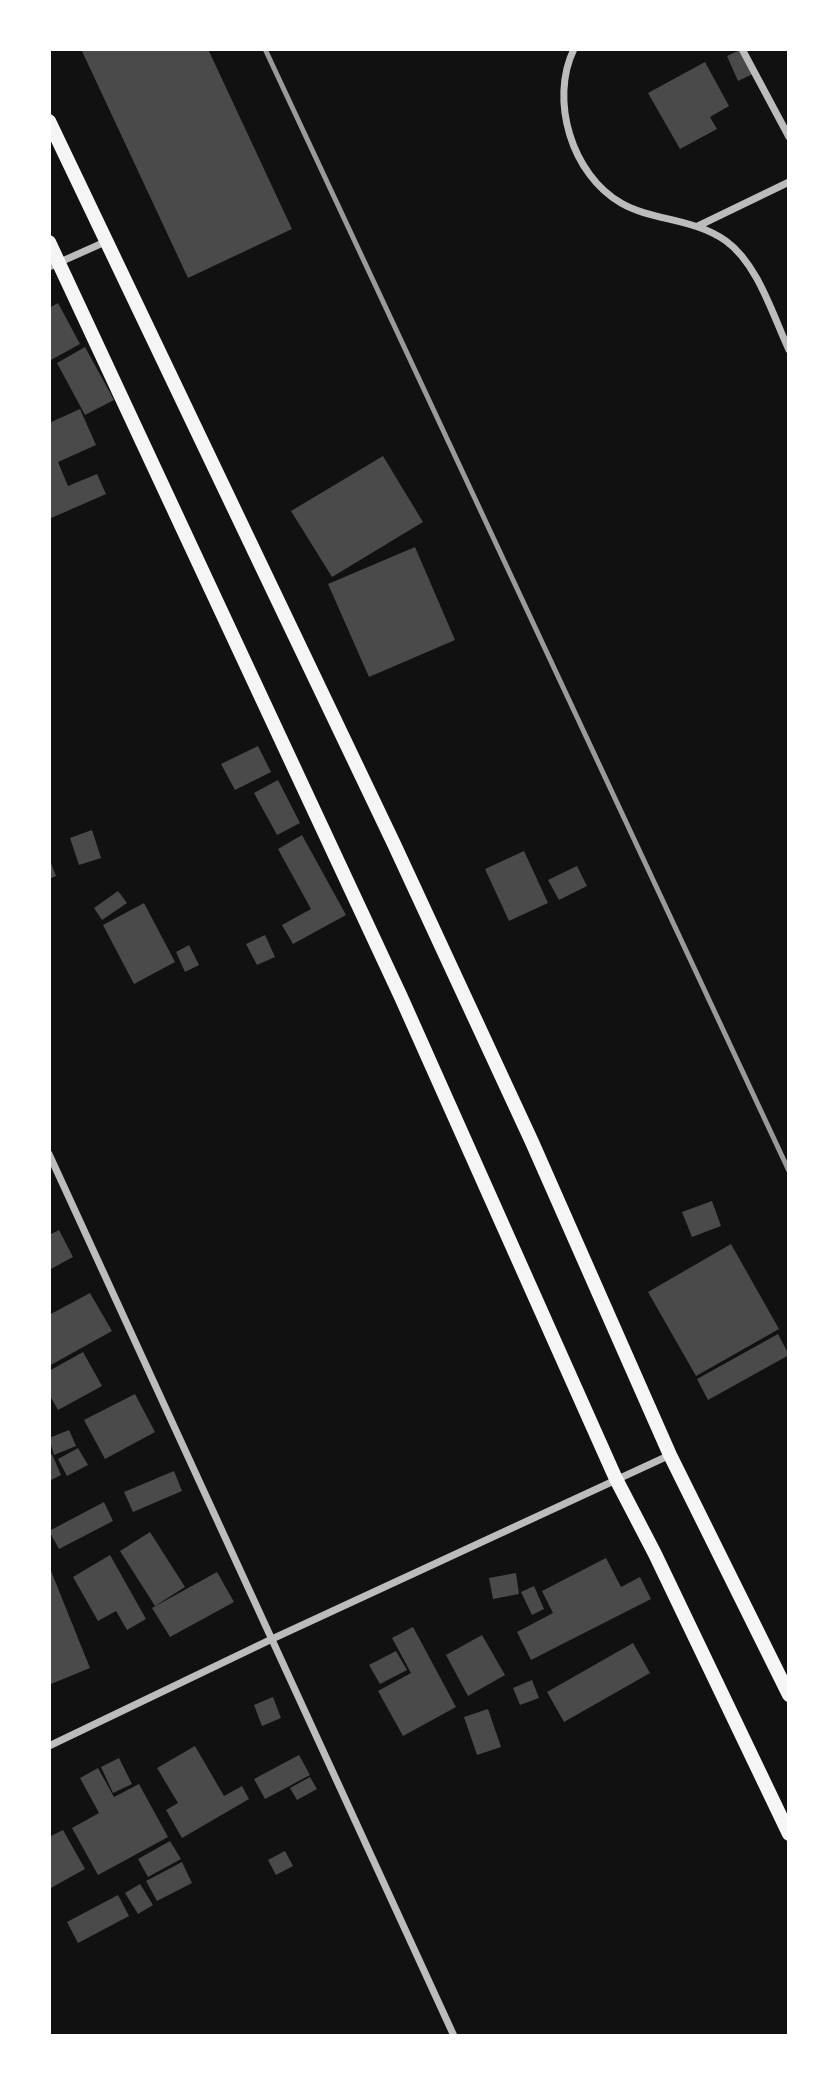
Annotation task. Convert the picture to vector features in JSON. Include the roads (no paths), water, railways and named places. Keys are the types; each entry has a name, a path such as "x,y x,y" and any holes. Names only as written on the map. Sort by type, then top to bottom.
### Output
{"main road":[{"path":"49,121 394,844 532,1142 670,1455 789,1695"},
{"path":"49,242 54,265 384,960 616,1479 655,1554 789,1834"}],"street":[{"path":"574,49 563,86 567,123 580,159 598,186 623,205 698,226 727,241 748,263 789,351"},
{"path":"742,49 789,136"},
{"path":"698,226 789,182"},
{"path":"54,265 105,242"},
{"path":"49,1154 454,2036"},
{"path":"49,1746 272,1639 670,1455"}],"railway":[{"path":"265,49 789,1171"}]}
